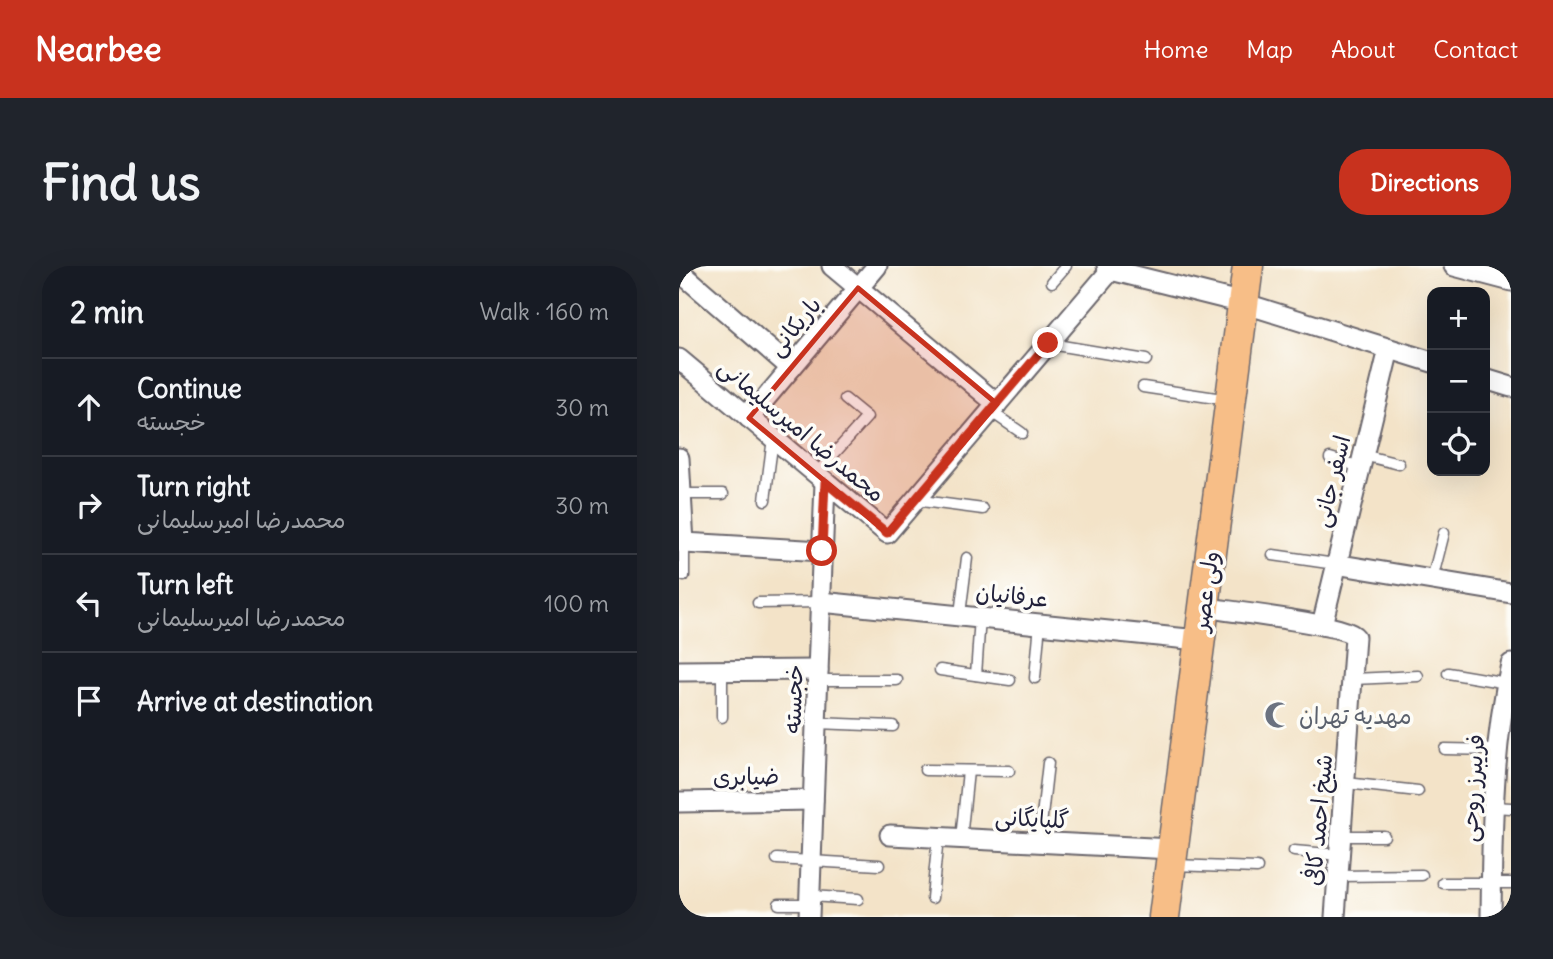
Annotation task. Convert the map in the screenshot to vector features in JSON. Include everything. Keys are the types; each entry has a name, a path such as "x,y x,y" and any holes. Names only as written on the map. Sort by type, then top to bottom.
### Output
{"main road":[{"name":"ولی عصر","path":"1164,917 1164,852 1221,400 1237,294"}],"street":[{"path":"832,266 994,407"},
{"name":"باریکانی","path":"749,418 877,266"},
{"path":"1462,267 1511,281"},
{"path":"1109,268 1237,294 1427,360"},
{"name":"محمدرضا امیرسلیمانی","path":"679,359 887,533 1109,268"},
{"path":"679,271 791,368"},
{"name":"اسفر جانی","path":"1322,625 1389,349"},
{"path":"1490,381 1511,387"},
{"path":"679,458 684,542 822,551"},
{"name":"خجسته","path":"810,906 821,602 821,478"},
{"path":"1335,564 1511,593"},
{"name":"عرفانیان","path":"821,602 1040,623 1192,625"},
{"path":"1192,625 1322,625"},
{"name":"شیخ احمد کافی","path":"1322,625 1353,633 1356,647 1335,917"},
{"path":"679,671 722,670 818,675"},
{"name":"فریبرز روحی","path":"1491,917 1501,883 1502,744 1508,687"},
{"name":"ضیابری","path":"679,802 813,800"},
{"name":"گلپایگانی","path":"890,835 1039,842 1164,852"}],"lane":[{"path":"1052,282 1066,266"},
{"path":"1048,343 1146,360"},
{"path":"1143,387 1221,400"},
{"path":"821,478 867,417 845,399"},
{"path":"994,407 1022,433"},
{"path":"765,500 773,438"},
{"path":"1330,457 1399,464"},
{"path":"682,494 723,494"},
{"path":"914,500 983,509"},
{"path":"1432,580 1444,533"},
{"path":"684,542 684,576"},
{"path":"1273,555 1335,564"},
{"path":"960,614 967,558"},
{"path":"758,603 821,602"},
{"path":"976,675 980,616"},
{"path":"1035,678 1040,623"},
{"path":"722,670 722,717"},
{"path":"940,670 1010,680"},
{"path":"1448,673 1508,687"},
{"path":"818,675 897,680"},
{"path":"1354,679 1417,676"},
{"path":"816,723 894,726"},
{"path":"1445,749 1502,744"},
{"path":"1039,842 1048,763"},
{"path":"925,770 1009,771"},
{"path":"961,839 968,771"},
{"path":"1346,783 1417,791"},
{"path":"1294,850 1341,845 1384,836"},
{"path":"932,898 939,837"},
{"path":"1164,852 1257,868"},
{"path":"777,859 879,865"},
{"path":"1338,876 1422,874"},
{"path":"1443,883 1501,883"},
{"path":"779,904 810,906 858,899"}],"highlighted area":[{"path":"858,288 997,404 887,533 749,418"}],"place":[{"name":"مهدیه تهران","path":"1278,715"}],"route":[{"path":"822,551 825,482 887,533 1048,343"}]}
